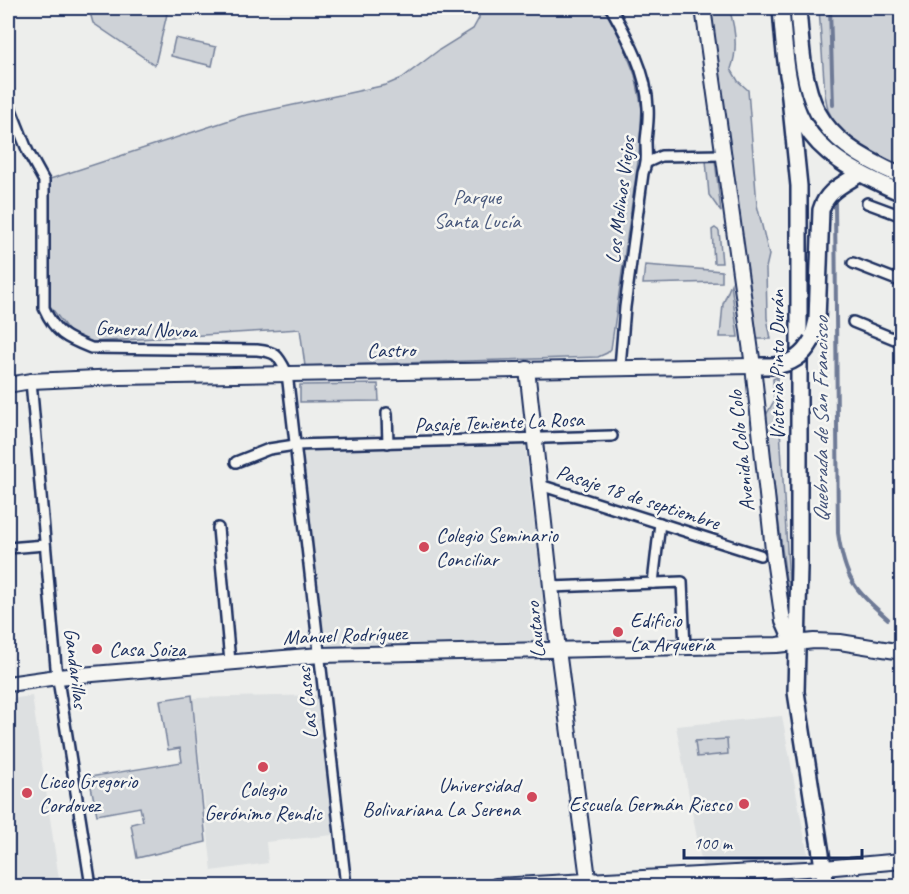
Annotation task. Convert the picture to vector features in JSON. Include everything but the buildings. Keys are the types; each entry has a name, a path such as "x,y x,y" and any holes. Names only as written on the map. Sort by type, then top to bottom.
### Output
{"main road":[{"path":"781,8 789,88 801,119 817,141 837,160 860,174 902,193"},
{"path":"798,8 806,86 818,113 830,130 855,153 902,176"},
{"name":"Victoria Pinto Durán","path":"789,88 799,186 799,567 796,643"},
{"path":"753,366 786,364 797,359 812,340 817,320 821,210 824,200 831,191 860,174"},
{"path":"799,186 818,269"},
{"name":"Avenida Colo Colo","path":"796,643 796,692 826,886"}],"street":[{"name":"Los Molinos Viejos","path":"611,8 628,39 642,73 648,108 646,145 648,162 643,173 625,307 620,367"},
{"name":"Avenida Colo Colo","path":"703,8 753,366 783,621 790,637 796,643"},
{"name":"General Novoa","path":"8,102 28,152 44,181 44,308 51,325 68,339 91,348 272,352 281,361 287,373"},
{"path":"648,162 661,156 723,155"},
{"path":"867,204 902,216"},
{"path":"853,263 902,282"},
{"path":"853,322 902,342"},
{"name":"Castro","path":"8,385 31,381 90,378 753,366"},
{"name":"Lautaro","path":"527,369 558,650 589,884"},
{"name":"Las Casas","path":"287,373 346,886"},
{"name":"Gandarillas","path":"31,381 57,677 91,886"},
{"name":"Pasaje Teniente La Rosa","path":"387,413 388,443"},
{"name":"Pasaje Teniente La Rosa","path":"236,462 269,449 295,445 612,436"},
{"name":"Pasaje 18 de septiembre","path":"540,485 760,555"},
{"path":"653,583 660,523"},
{"path":"218,528 230,662"},
{"path":"8,548 45,545"},
{"path":"551,587 682,582 685,648"},
{"name":"Manuel Rodríguez","path":"8,684 57,677 320,655 685,648 840,642 902,652"},
{"path":"496,886 589,884 902,861"}],"shaded area":[{"name":"Colegio Seminario Conciliar","path":"525,445 549,648 330,647 325,643 299,451"},
{"name":"Colegio Gerónimo Rendic","path":"319,695 333,835 266,842 268,863 212,871 193,698"},
{"name":"Liceo Gregorio Cordovez","path":"32,696 60,886 8,886 8,699"},
{"name":"Escuela Germán Riesco","path":"782,716 808,856 799,867 703,870 676,726"}],"green space":[{"path":"95,8 150,8 167,14 155,65 93,23 91,16"},
{"name":"Parque Santa Lucía","path":"479,8 604,8 622,42 635,75 642,108 639,155 611,349 607,353 598,357 305,366 300,329 92,342 71,334 50,306 50,179 242,116 386,85 402,78 439,50 473,29 479,18"},
{"path":"711,8 729,8 735,38 731,69 738,81 748,90 757,205 769,255 766,268 767,318 771,339 755,339"},
{"path":"819,8 901,8 901,166 856,145 836,125 828,110"},
{"path":"175,38 216,47 212,66 171,56"},
{"path":"706,160 715,160 721,212 709,195"},
{"path":"715,228 719,231 722,263 714,263 712,230"},
{"path":"645,265 722,271 722,282 643,284"},
{"path":"731,284 738,337 720,337 723,304"},
{"path":"777,377 791,618 765,417 774,401 773,379"},
{"path":"378,384 379,401 300,402 300,385"},
{"path":"192,695 206,842 137,858 131,824 143,821 140,807 97,815 89,777 182,762 180,748 168,750 160,700"},
{"path":"727,739 728,754 697,757 695,741"}],"waterway":[{"name":"Quebrada de San Francisco","path":"830,8 833,105"},
{"name":"Quebrada de San Francisco","path":"835,203 838,533 844,562 853,582 867,600 888,619"}],"place":[{"name":"Colegio Seminario Conciliar","path":"424,547"},
{"name":"Edificio La Arquería","path":"618,632"},
{"name":"Casa Soiza","path":"97,649"},
{"name":"Colegio Gerónimo Rendic","path":"263,767"},
{"name":"Liceo Gregorio Cordovez","path":"27,793"},
{"name":"Universidad Bolivariana La Serena","path":"532,797"},
{"name":"Escuela Germán Riesco","path":"744,804"}]}
